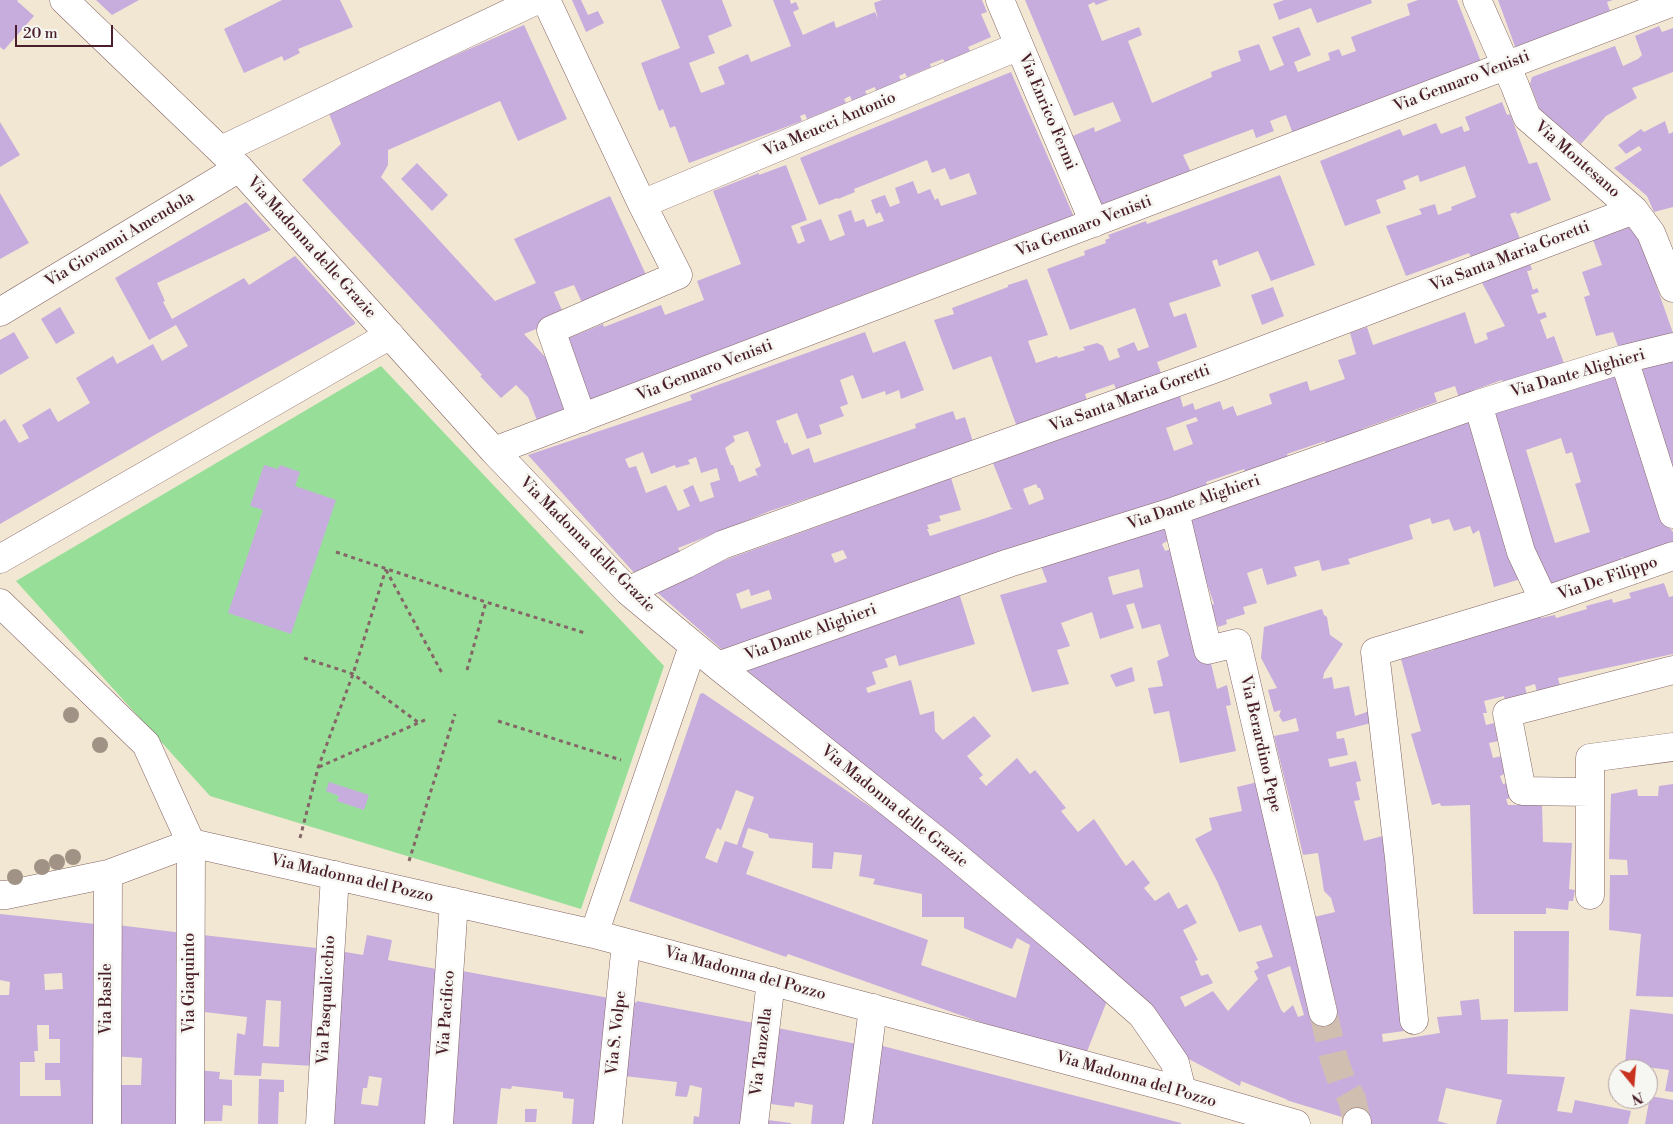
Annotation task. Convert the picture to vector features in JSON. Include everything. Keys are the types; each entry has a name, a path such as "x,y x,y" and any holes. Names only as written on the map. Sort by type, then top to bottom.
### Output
{"street":[{"name":"Via Madonna delle Grazie","path":"64,0 230,159 494,451 628,591 693,646 945,846 1142,1015 1175,1063 1182,1091"},
{"name":"Via Giovanni Amendola","path":"0,312 230,159 537,0"},
{"path":"546,0 642,204 678,274 551,330 582,418"},
{"name":"Via Enrico Fermi","path":"1000,0 1094,223"},
{"name":"Via Montesano","path":"1476,0 1527,117 1634,210 1662,230 1673,288"},
{"name":"Via Gennaro Venisti","path":"494,451 1673,2"},
{"name":"Via Meucci Antonio","path":"642,204 1019,46"},
{"name":"Via Santa Maria Goretti","path":"628,591 722,545 1211,370 1634,210"},
{"path":"0,559 390,335"},
{"name":"Via Dante Alighieri","path":"718,666 1009,563 1175,511 1478,404 1624,359 1673,347"},
{"path":"1624,359 1673,514"},
{"path":"1478,404 1521,552 1544,601"},
{"name":"Via Berardino Pepe","path":"1175,511 1208,650 1237,643 1323,1012"},
{"name":"Via De Filippo","path":"1414,1020 1399,858 1375,652 1544,601 1673,556"},
{"path":"0,603 146,744 191,843 108,874 0,895"},
{"path":"594,934 693,646"},
{"path":"1590,792 1522,791 1507,713 1673,670"},
{"path":"1590,895 1590,758 1673,747"},
{"name":"Via Madonna del Pozzo","path":"191,843 594,934 1182,1091 1211,1112 1296,1124"},
{"name":"Via Giaquinto","path":"190,1124 191,843"},
{"name":"Via Basile","path":"107,1124 108,874"},
{"name":"Via Pasqualicchio","path":"320,1124 335,875"},
{"name":"Via Pacifico","path":"439,1124 454,902"},
{"name":"Via S. Volpe","path":"608,1124 626,943"},
{"name":"Via Tanzella","path":"754,1124 771,981"},
{"path":"858,1124 873,1008"}],"path":[{"path":"336,552 585,633"},
{"path":"386,569 442,673"},
{"path":"293,866 318,768 352,674 386,569"},
{"path":"467,670 486,602"},
{"path":"304,658 352,674 419,723"},
{"path":"399,890 455,714"},
{"path":"318,768 427,719"},
{"path":"498,721 650,770"}],"green space":[{"path":"381,366 664,666 581,909 210,796 16,581"}],"building":[{"path":"0,0 18,0 34,16 4,50 0,47"},
{"path":"96,0 139,0 112,15"},
{"path":"282,0 340,0 353,27 298,49 300,53 284,61 282,56 244,73 224,29"},
{"path":"572,0 581,0 588,15 598,11 604,23 586,32"},
{"path":"661,0 722,0 732,26 708,36 715,53 689,63 701,93 725,84 718,67 748,54 751,62 791,46 773,0 790,0 791,4 796,2 799,9 793,12 803,35 834,21 836,28 875,12 878,19 874,3 882,0 982,0 987,12 981,14 991,37 968,47 970,51 945,62 943,59 930,64 931,67 907,77 905,73 899,76 901,80 876,91 875,87 865,91 867,95 852,101 850,96 844,99 846,103 807,119 805,114 800,116 802,121 689,163 675,126 670,128 663,109 659,111 641,63 680,48"},
{"path":"1025,0 1109,0 1096,5 1094,2 1088,5 1102,41 1139,27 1142,35 1128,41 1152,103 1212,77 1211,72 1241,61 1238,51 1259,44 1270,71 1284,65 1272,37 1299,27 1311,55 1294,62 1298,72 1330,60 1328,53 1339,49 1342,56 1356,51 1351,37 1410,15 1407,4 1418,0 1457,0 1481,62 1293,134 1286,115 1270,121 1274,131 1256,138 1253,129 1183,155 1191,172 1100,207 1068,138 1094,127 1095,132 1121,121 1113,102 1074,116"},
{"path":"1284,0 1371,0 1372,3 1317,23 1311,8 1279,20 1273,4"},
{"path":"1498,0 1613,0 1607,2 1611,14 1516,49"},
{"path":"524,25 567,119 518,141 500,101 388,150 388,165 381,177 495,301 536,283 514,239 610,196 647,277 584,307 574,285 554,292 565,317 524,334 549,361 569,412 538,423 528,397 516,385 501,398 302,180 341,144 328,111"},
{"path":"1659,26 1662,32 1673,28 1673,72 1632,88 1637,98 1606,116 1581,144 1540,110 1530,84 1532,77 1615,46 1623,66 1642,55 1635,36"},
{"path":"1011,72 1074,217 1040,230 1039,228 816,313 817,316 589,402 566,339 603,324 604,327 661,305 665,315 704,300 697,281 741,264 713,191 759,173 759,175 786,165 807,220 791,226 798,244 805,241 800,227 821,219 830,241 845,235 838,215 851,210 855,222 864,219 867,227 884,221 880,212 876,214 871,200 885,195 890,207 900,203 895,188 913,181 918,194 930,189 935,200 938,198 941,206 977,194 969,173 950,180 945,168 932,173 927,160 854,189 855,192 819,205 800,158"},
{"path":"1502,102 1507,115 1510,114 1529,164 1537,162 1551,200 1517,214 1516,212 1510,214 1521,241 1472,260 1469,253 1406,276 1386,226 1422,214 1419,209 1435,204 1438,215 1452,210 1451,207 1476,197 1465,166 1420,182 1418,175 1403,181 1406,189 1376,200 1381,213 1345,226 1320,161 1400,129 1403,136 1436,123 1441,134 1462,126 1464,132 1470,130 1465,117"},
{"path":"1665,121 1669,134 1673,132 1673,207 1654,212 1647,196 1614,168 1642,150 1639,146 1626,154 1618,145 1641,129 1644,132"},
{"path":"0,122 20,155 0,167"},
{"path":"417,163 448,195 432,211 401,179"},
{"path":"1280,175 1315,265 1271,281 1258,251 1219,266 1217,259 1212,261 1221,286 1169,303 1174,317 1186,313 1197,347 1157,362 1164,381 1119,397 1114,384 1085,394 1088,404 1017,427 991,356 953,370 934,320 954,314 952,308 1027,279 1048,335 1028,341 1036,363 1085,350 1083,347 1097,343 1103,346 1109,361 1120,357 1117,349 1134,342 1138,351 1149,347 1135,308 1070,330 1047,269 1085,255 1084,251 1106,243 1105,240 1110,238 1108,235 1146,221 1147,224"},
{"path":"0,193 29,243 0,259"},
{"path":"246,202 271,230 157,283 165,301 163,302 172,319 244,278 249,285 295,256 355,324 158,433 0,524 0,422 5,419 19,443 29,438 22,425 50,408 58,422 90,403 76,378 113,356 117,364 153,344 162,361 188,346 176,325 149,340 115,278"},
{"path":"1635,225 1673,333 1620,352 1613,332 1596,336 1584,297 1590,295 1582,272 1602,265 1593,240"},
{"path":"1529,261 1532,270 1527,271 1533,290 1537,288 1539,292 1531,295 1538,314 1545,312 1547,317 1540,320 1547,339 1554,336 1566,369 1506,388 1502,380 1471,391 1469,395 1459,398 1455,386 1434,393 1437,402 1362,429 1363,432 1328,450 1325,441 1287,454 1290,462 1247,479 1244,469 1206,482 1209,489 727,654 651,587 951,478 961,510 939,516 941,521 927,525 930,536 1014,508 1011,508 993,463 1180,396 1183,407 1193,403 1195,410 1220,401 1223,410 1233,406 1237,416 1272,404 1269,394 1307,381 1310,391 1345,379 1338,360 1356,354 1350,333 1367,327 1373,345 1465,312 1475,344 1488,339 1486,333 1505,326 1480,279","holes":["1196,417 1198,421 1186,425 1193,444 1174,451 1166,428","1036,484 1040,488 1044,499 1029,505 1023,489","843,550 847,558 835,563 831,554","749,589 751,596 769,590 772,599 741,609 736,594"]},
{"path":"1273,287 1284,316 1262,325 1251,295"},
{"path":"60,307 75,333 56,344 41,319"},
{"path":"14,332 29,358 0,375 0,340"},
{"path":"865,332 873,353 905,341 924,390 901,399 899,390 886,395 885,391 862,399 853,375 840,380 848,404 840,407 844,416 819,425 822,434 807,439 797,413 776,421 785,444 787,442 792,455 809,448 814,463 916,428 915,424 953,411 956,420 965,417 974,445 770,511 746,521 747,523 726,529 678,548 683,558 637,576 528,455 692,400 690,395","holes":["748,431 761,466 755,469 758,477 756,475 739,482 725,448 735,441 733,436","643,452 651,474 675,465 676,468 690,464 688,460 696,457 701,473 717,468 720,480 710,483 714,497 700,502 693,485 683,490 690,506 678,511 666,485 646,493 636,466 629,468 625,459"]},
{"path":"1673,357 1673,489 1633,371"},
{"path":"1618,365 1667,524 1673,532 1673,543 1671,546 1631,560 1621,557 1624,566 1548,587 1531,551 1487,407","holes":["1561,438 1566,454 1572,452 1581,482 1575,484 1590,532 1555,543 1526,450"]},
{"path":"1475,418 1524,578 1494,587 1479,530 1473,534 1470,526 1454,531 1449,519 1432,524 1430,518 1409,525 1413,539 1348,559 1350,564 1322,571 1319,560 1294,567 1297,576 1267,585 1262,568 1247,573 1257,603 1243,607 1245,614 1226,620 1227,624 1218,627 1210,605 1214,604 1183,513"},
{"path":"264,465 278,469 280,465 300,472 295,486 336,500 291,634 228,613 263,510 250,506"},
{"path":"1164,529 1168,537 1167,541 1162,544 1165,551 1171,549 1207,646 1217,689 1227,685 1231,705 1226,706 1236,751 1180,763 1169,711 1154,714 1148,688 1163,686 1157,661 1169,656 1160,624 1142,629 1134,603 1126,605 1134,628 1100,639 1092,612 1061,623 1070,646 1057,650 1069,684 1032,692 1000,595 1047,582 1039,561","holes":["1139,569 1143,587 1113,595 1108,577"]},
{"path":"1664,583 1669,597 1673,596 1673,654 1558,678 1560,686 1537,692 1535,684 1525,687 1527,695 1505,701 1504,696 1484,701 1487,713 1483,713 1486,725 1494,723 1498,741 1489,743 1493,758 1502,756 1507,773 1500,776 1503,784 1507,783 1512,798 1506,799 1508,805 1542,805 1543,842 1572,843 1569,889 1575,890 1573,901 1569,901 1568,910 1546,908 1546,914 1473,914 1470,805 1441,806 1440,803 1432,805 1411,734 1421,731 1401,659 1434,650 1434,647 1475,636 1474,633 1539,614 1541,618 1555,615 1556,618 1587,609 1586,606 1612,599 1613,603 1631,598 1629,593"},
{"path":"958,590 975,644 899,666 896,655 885,659 888,667 872,672 876,684 866,688 868,693 911,680 920,715 934,711 935,731 943,740 974,716 991,736 967,756 983,775 979,778 986,786 1017,758 1030,774 1035,770 1066,808 1061,811 1078,832 1094,819 1126,866 1133,860 1150,883 1144,888 1155,901 1169,892 1178,909 1187,904 1197,923 1183,930 1198,960 1195,961 1201,976 1208,974 1213,983 1180,997 1185,1007 1213,991 1228,1011 1258,979 1254,971 1259,968 1256,962 1273,957 1261,925 1239,932 1217,881 1195,839 1212,830 1209,818 1242,811 1237,787 1262,781 1314,1014 1337,1008 1314,917 1335,912 1331,898 1324,891 1318,853 1303,855 1274,736 1299,731 1296,718 1283,722 1279,716 1281,710 1274,712 1268,690 1277,688 1261,658 1264,627 1322,609 1327,617 1330,635 1343,644 1324,673 1323,679 1332,677 1334,689 1349,686 1355,716 1370,711 1371,723 1336,732 1337,739 1344,738 1348,755 1328,759 1330,767 1356,761 1361,781 1356,782 1360,800 1354,801 1364,841 1386,835 1404,1031 1382,1034 1383,1042 1440,1033 1437,1017 1462,1015 1460,1001 1479,999 1481,1020 1508,1019 1507,1074 1565,1077 1557,1111 1572,1113 1575,1100 1608,1106 1608,1109 1631,1111 1628,1124 1496,1124 1502,1100 1446,1088 1438,1121 1449,1124 1365,1124 1286,1100 1288,1100 1241,1081 1240,1086 1183,1056 864,768 742,666","holes":["1290,966 1304,1015 1298,1017 1293,1005 1284,1013 1281,1010 1267,975"]},
{"path":"1132,667 1135,681 1116,687 1110,675"},
{"path":"703,693 934,850 1109,996 1084,1059 788,954 786,957 629,901 700,694","holes":["736,790 754,797 737,845 725,841 717,863 705,858 717,828 721,830","748,828 768,834 769,838 813,843 812,868 832,869 834,852 862,855 859,876 875,879 873,884 922,894 922,917 964,917 964,928 1012,949 1017,938 1030,945 1016,998 921,965 928,940 746,874 754,852 742,847"]},
{"path":"329,782 369,795 364,810 337,801 339,796 326,791"},
{"path":"1673,784 1673,997 1636,996 1641,934 1609,930 1610,875 1628,875 1627,860 1609,859 1611,794 1637,789 1638,796 1658,796 1659,786"},
{"path":"0,914 95,924 98,1124 0,1124 0,995 9,995 10,982 0,980","holes":["62,973 63,989 45,990 44,974","37,1025 49,1025 49,1039 60,1039 60,1063 45,1063 45,1080 60,1080 61,1096 20,1096 20,1062 35,1062 34,1051 38,1051"]},
{"path":"109,924 183,933 183,1124 115,1124 114,1085 141,1085 142,1058 112,1056"},
{"path":"1514,931 1569,931 1568,1011 1514,1012"},
{"path":"194,934 325,949 314,1066 262,1063 261,1076 234,1075 237,1033 245,1035 247,1017 196,1011","holes":["266,1000 281,1001 279,1047 263,1046"]},
{"path":"367,935 392,940 388,960 442,970 430,1124 330,1124 339,951 363,955","holes":["369,1076 382,1078 378,1106 361,1104 363,1088 367,1088"]},
{"path":"457,970 759,1024 747,1124 693,1124 694,1116 699,1117 702,1088 690,1085 687,1097 675,1096 677,1082 624,1076 602,1124 572,1124 574,1099 563,1098 563,1092 512,1086 511,1089 501,1088 497,1124 445,1124"},
{"path":"1630,1009 1673,1014 1673,1092 1665,1091 1669,1070 1658,1068 1658,1059 1625,1059"},
{"path":"773,1027 862,1045 853,1124 811,1124 813,1105 795,1102 794,1107 763,1103"},
{"path":"875,1044 1181,1123 1181,1124 865,1124"},
{"path":"196,1070 220,1072 219,1079 232,1080 232,1106 223,1105 222,1121 195,1121"},
{"path":"259,1079 284,1080 284,1092 279,1092 278,1124 258,1124"},
{"path":"1658,1097 1673,1100 1673,1124 1645,1124 1648,1109 1658,1109"},
{"path":"525,1109 537,1109 536,1122 525,1122"},
{"path":"760,1119 791,1123 791,1124 759,1124"}],"tunnel":[{"path":"1323,1012 1334,1059 1342,1082 1352,1099 1357,1122"}]}
